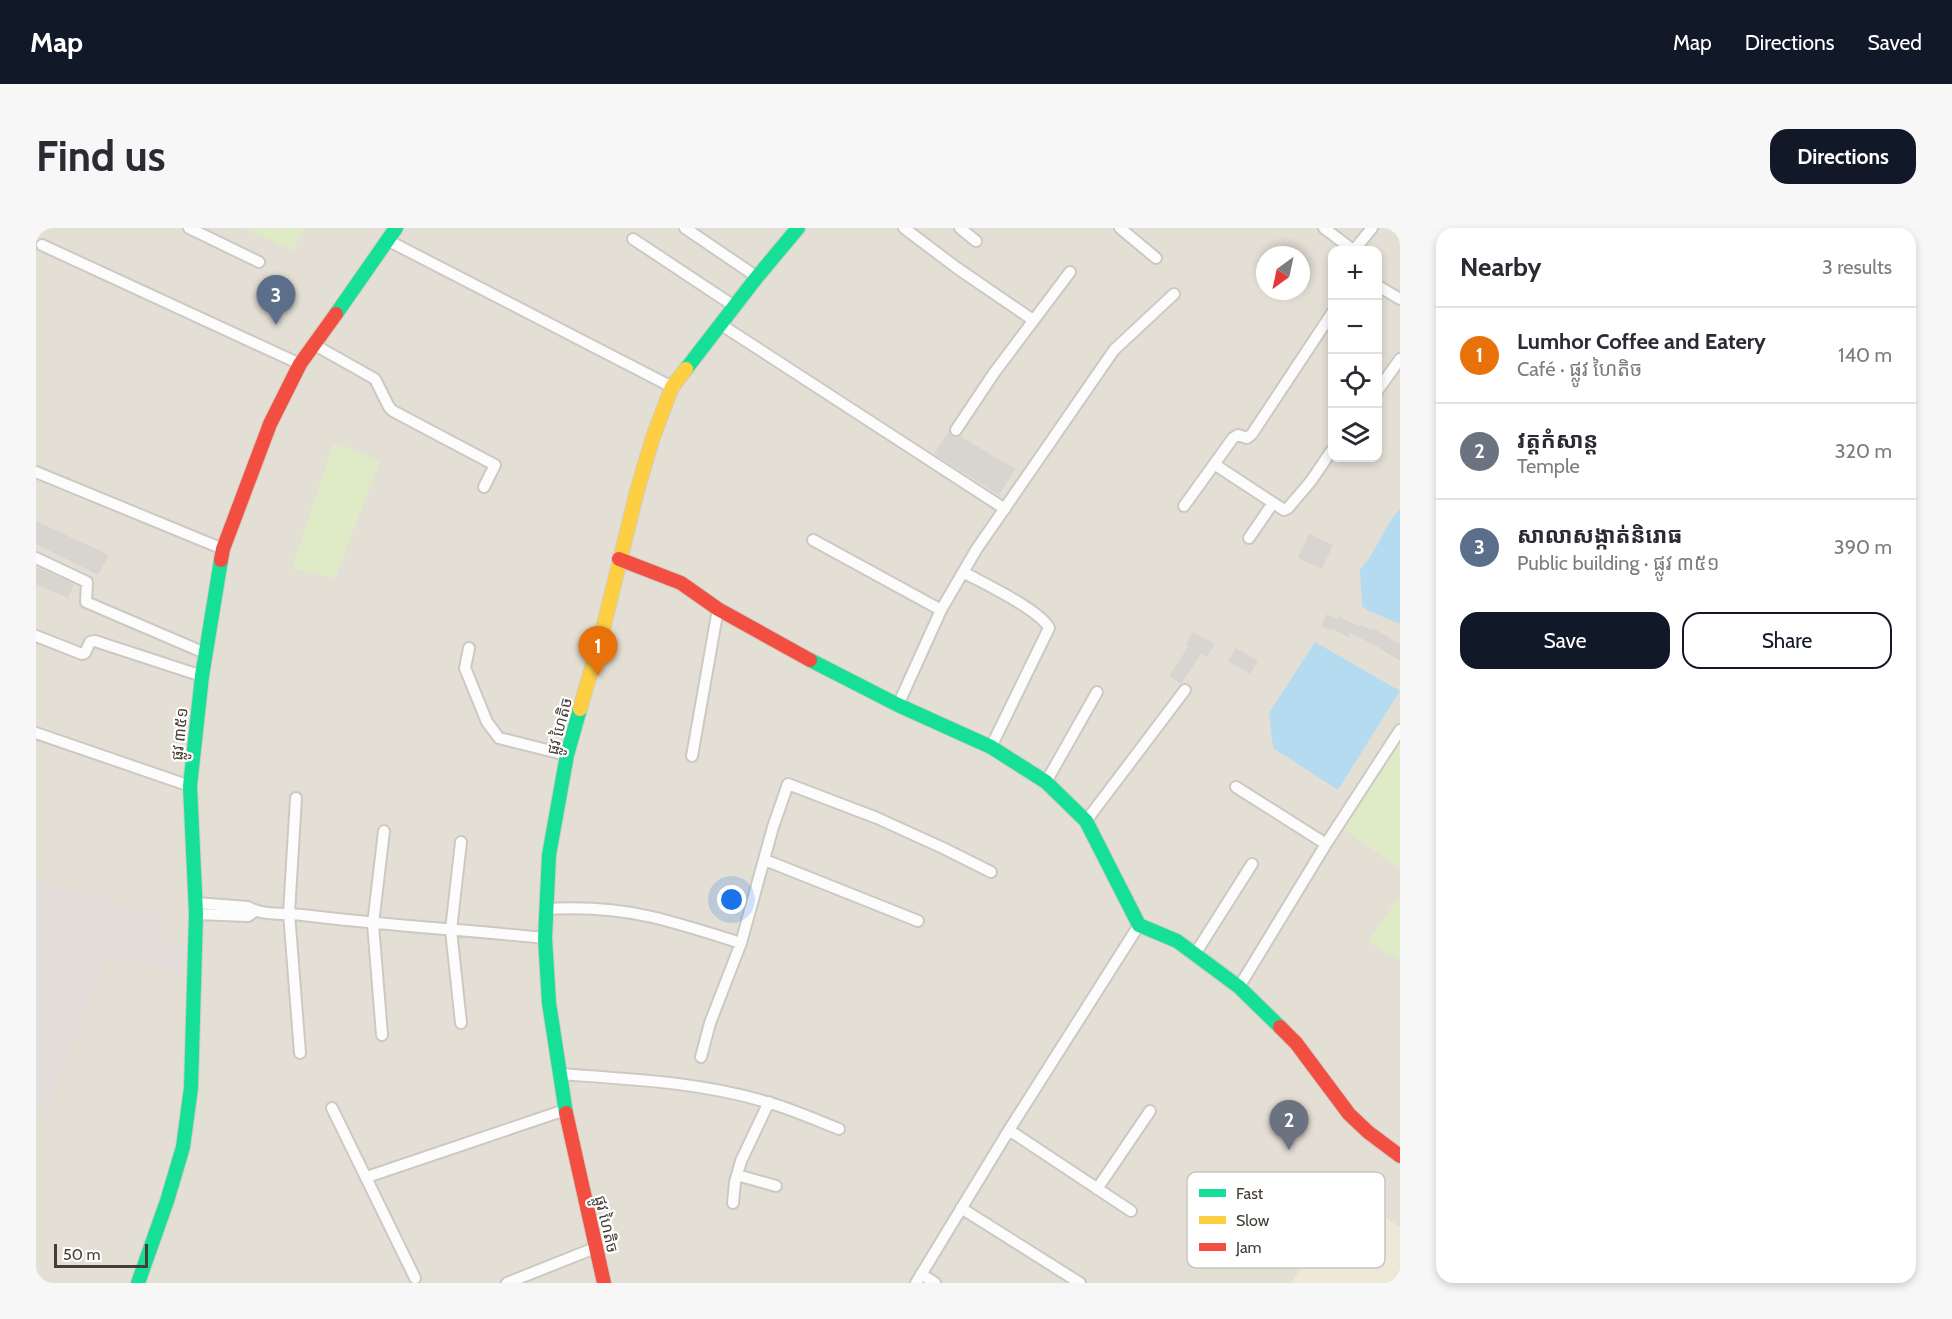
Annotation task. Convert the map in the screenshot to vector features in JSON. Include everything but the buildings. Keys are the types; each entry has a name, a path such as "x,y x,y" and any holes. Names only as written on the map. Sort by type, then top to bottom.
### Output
{"street":[{"path":"189,228 259,262"},
{"name":"ផ្លូវ ៣៥១","path":"138,1283 183,1147 191,1088 196,909 190,786 205,653 223,549 270,424 300,364 396,228"},
{"path":"685,228 757,277"},
{"name":"ផ្លូវ ហៃតិច","path":"604,1283 565,1110 549,1003 545,938 549,855 567,755 604,625 652,436 672,387 798,228"},
{"path":"904,228 1033,320"},
{"path":"960,228 976,241"},
{"path":"1120,228 1156,258"},
{"path":"1324,228 1349,246"},
{"path":"1357,246 1372,228"},
{"path":"633,238 734,306"},
{"path":"389,241 672,387"},
{"path":"42,244 300,364"},
{"path":"956,430 994,373 1070,272"},
{"path":"1382,288 1399,296"},
{"path":"898,705 941,610 976,550 1114,350 1174,294"},
{"path":"1184,506 1233,438 1238,435 1246,438 1252,434 1328,319"},
{"path":"720,324 1005,509"},
{"path":"314,344 375,379 393,411 495,465 484,487"},
{"path":"1382,383 1400,359"},
{"path":"1214,464 1284,510 1311,481 1328,456"},
{"path":"36,472 223,549"},
{"path":"1249,538 1273,503"},
{"path":"813,540 941,610"},
{"path":"36,558 87,582 86,602 205,653"},
{"path":"619,559 681,583 718,609 782,646 898,705 991,747 1046,782 1086,821 1139,925 1177,941 1239,987 1296,1043 1349,1114 1368,1132 1400,1156"},
{"path":"963,572 1030,610 1046,621 1049,628 991,747"},
{"path":"692,756 718,609"},
{"path":"36,636 82,654 90,642 95,640 202,676"},
{"path":"469,648 465,668 487,722 499,738 567,755"},
{"path":"1086,821 1185,690"},
{"path":"1046,782 1097,692"},
{"path":"1239,987 1326,844 1400,730"},
{"path":"36,733 190,786"},
{"path":"701,1057 714,1013 741,943 773,827 788,784 877,818 991,872"},
{"path":"1236,787 1326,844"},
{"path":"296,798 289,913 300,1053"},
{"path":"382,1035 373,924 384,831"},
{"path":"461,842 451,930 461,1023"},
{"path":"765,860 918,921"},
{"path":"1195,954 1252,864"},
{"path":"196,909 248,916 255,911 289,913 373,924 545,938"},
{"path":"546,909 611,910 652,917 741,943"},
{"path":"935,1283 918,1279 1139,925"},
{"path":"560,1074 686,1085 769,1102 839,1129"},
{"path":"733,1203 737,1175 769,1102"},
{"path":"332,1108 415,1278"},
{"path":"367,1178 565,1110"},
{"path":"1097,1189 1150,1112"},
{"path":"1009,1130 1131,1211"},
{"path":"737,1175 776,1186"},
{"path":"962,1208 1080,1283"},
{"path":"507,1283 595,1248"}],"shaded area":[{"path":"36,228 1400,228 1400,1283 36,1283"},
{"path":"36,878 166,918 161,942 183,952 179,973 99,955 101,970 48,1109 36,1104"},
{"path":"1385,1217 1400,1227 1400,1283 1291,1283 1302,1268 1385,1268"}],"green space":[{"path":"245,228 304,228 293,251"},
{"path":"334,443 380,461 335,578 292,568"},
{"path":"1400,743 1400,869 1343,829"},
{"path":"1400,896 1400,960 1368,941"}],"water":[{"path":"1400,509 1400,624 1362,606 1360,569 1371,556"},
{"path":"1315,642 1400,691 1338,790 1273,748 1269,713"}],"traffic: fast":[{"path":"336,314 396,228"},
{"path":"686,369 798,228"},
{"path":"138,1283 183,1147 191,1088 196,914 190,786 202,676 221,560"},
{"path":"810,660 898,705 991,747 1046,782 1086,821 1139,925 1177,941 1239,987 1280,1027"},
{"path":"566,1113 549,1003 545,938 549,855 567,755 580,709"}],"traffic: slow":[{"path":"580,709 653,437 672,387 686,369"}],"traffic: jam":[{"path":"221,560 223,549 270,424 300,364 336,314"},
{"path":"619,559 681,583 718,609 810,660"},
{"path":"1280,1027 1296,1043 1349,1114 1368,1132 1400,1156"},
{"path":"566,1113 604,1283"}],"place":[{"name":"សាលាសង្កាត់និរោធ","path":"276,325"},
{"name":"Lumhor Coffee and Eatery","path":"598,676"},
{"name":"វត្តកំសាន្ត","path":"1289,1150"}]}
